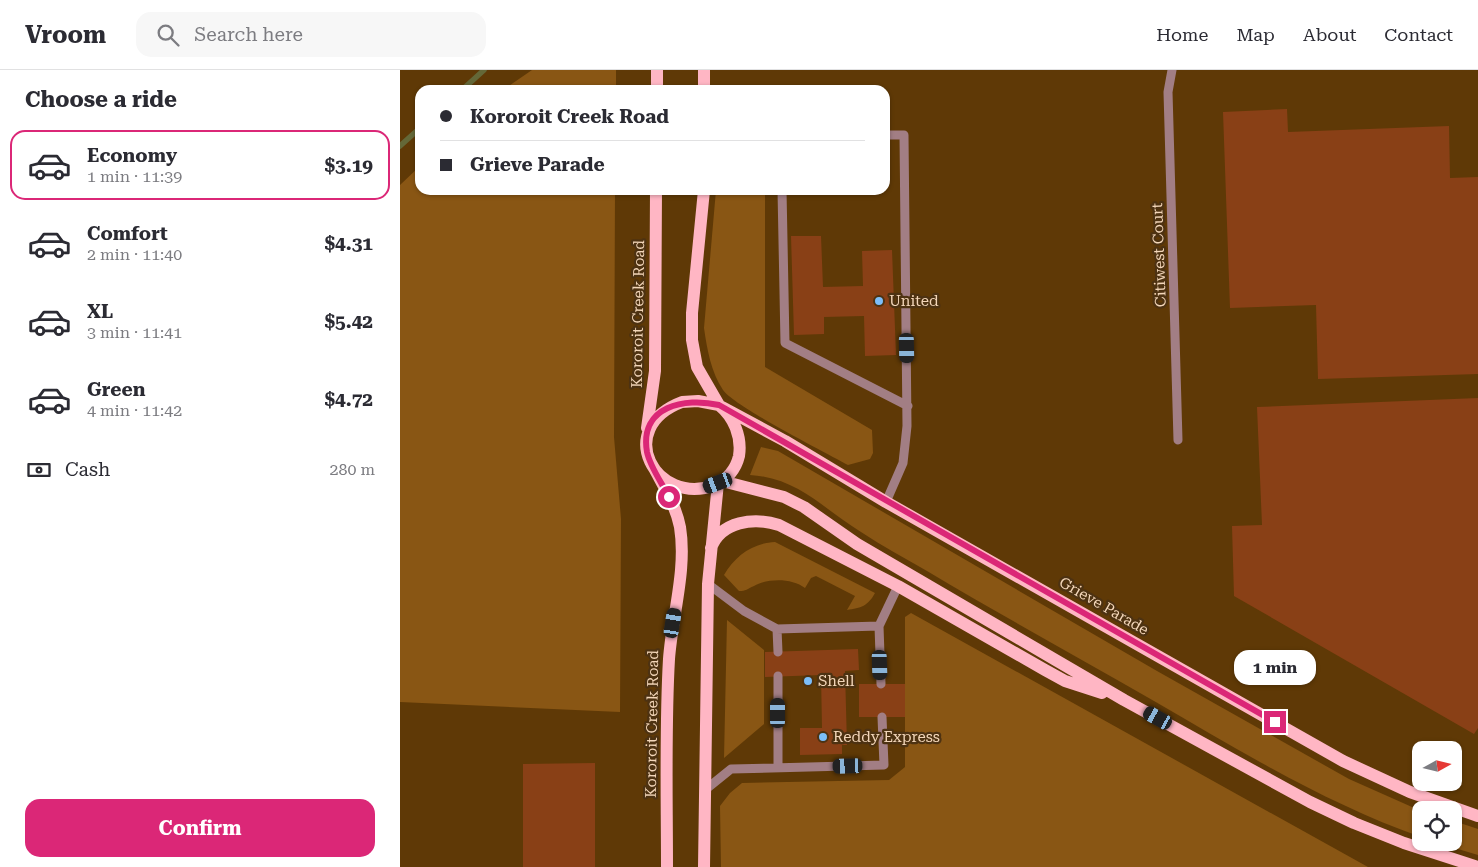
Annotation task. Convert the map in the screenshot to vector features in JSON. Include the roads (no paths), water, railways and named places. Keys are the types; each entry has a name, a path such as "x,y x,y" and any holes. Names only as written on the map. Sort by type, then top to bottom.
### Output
{"main road":[{"path":"656,70 656,85"},
{"path":"704,70 704,85"},
{"name":"Kororoit Creek Road","path":"646,438 655,371 656,195"},
{"path":"704,195 692,313 692,340 697,367 734,425 740,446 736,465 720,482 698,489 686,488 668,481 654,468 649,458 646,438 652,421 672,406 692,401 721,406"},
{"name":"Grieve Parade","path":"721,406 785,440 886,502 1343,760 1410,792 1478,816"},
{"name":"Kororoit Creek Road","path":"654,468 677,515 681,548 668,685 667,867"},
{"path":"704,867 708,584 720,482"},
{"path":"720,482 794,502 857,544 1124,700 1310,802 1354,823 1421,849 1478,867"},
{"path":"711,548 717,537 730,527 746,522 766,521 786,528 898,586 1066,680 1124,700"},
{"path":"898,586 906,572"}],"lane":[{"name":"Citiwest Court","path":"1172,70 1168,92 1178,440"},
{"path":"886,502 903,464 908,406 904,135 890,136"},
{"path":"782,195 785,343 908,406"},
{"path":"708,584 744,612 777,629 879,626"},
{"path":"881,684 879,626 898,586"},
{"path":"777,629 778,652"},
{"path":"778,676 778,768"},
{"path":"705,790 731,769 884,764 882,717"}],"waterway":[{"path":"468,85 484,70"},
{"path":"400,146 415,132"}],"place":[{"name":"United","path":"879,301"},
{"name":"Shell","path":"808,681"},
{"name":"Reddy Express","path":"823,737"}]}
